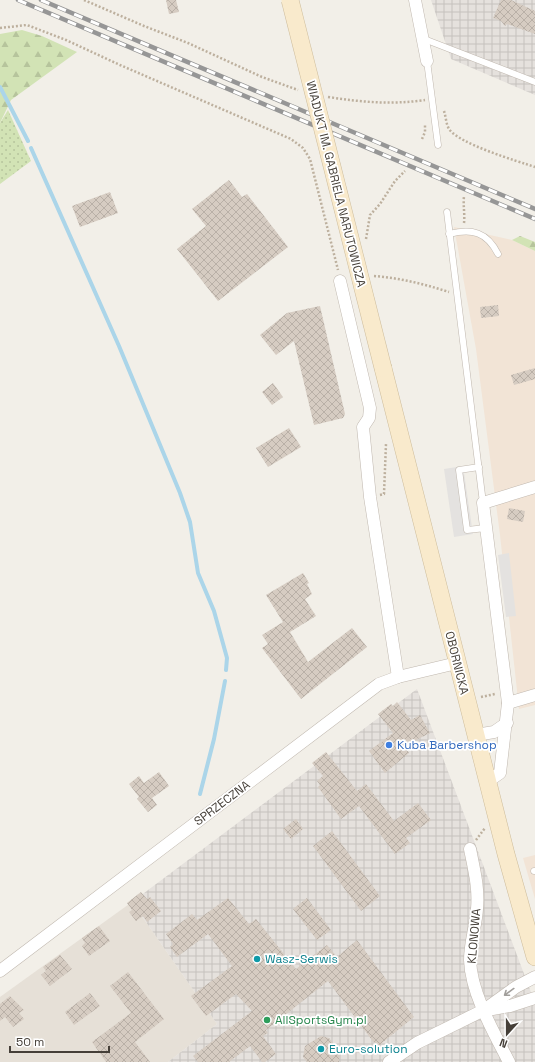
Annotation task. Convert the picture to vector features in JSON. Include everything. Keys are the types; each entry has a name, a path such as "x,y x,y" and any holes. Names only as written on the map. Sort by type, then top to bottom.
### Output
{"main road":[{"name":"WIADUKT IM. GABRIELA NARUTOWICZA","path":"290,0 383,368"},
{"name":"OBORNICKA","path":"383,368 487,782 535,957"}],"street":[{"path":"416,0 427,61"},
{"path":"340,281 370,408 369,418 363,427 365,451 370,497 398,677"},
{"path":"487,782 500,772 507,723 507,698 483,503 535,487"},
{"name":"SPRZECZNA","path":"0,971 379,684 398,677 457,663"},
{"path":"507,698 535,695"},
{"path":"476,735 494,732 507,723"},
{"name":"KLONOWA","path":"470,849 478,884 477,910 471,941 472,975 484,1010 509,1062"},
{"path":"389,1062 417,1043 484,1010 516,987 535,977"},
{"path":"484,1010 510,1006 535,998"}],"lane":[{"path":"424,39 535,82"},
{"path":"427,61 438,145"},
{"path":"499,68 504,63"},
{"path":"447,212 483,503"},
{"path":"449,234 463,230 483,235 492,244 498,254"},
{"path":"479,467 459,470 468,530 486,528"}],"path":[{"path":"84,0 188,43 262,77 303,92"},
{"path":"0,28 26,25 66,40 291,139 303,148 310,159 340,281"},
{"path":"323,96 375,104 397,104 432,100 441,105 444,109 449,129 462,140 505,158 535,167"},
{"path":"366,244 370,215 380,204 395,181 405,171"},
{"path":"463,230 465,213 463,206 464,196"},
{"path":"372,276 403,279 426,284 457,295"},
{"path":"385,470 386,451"},
{"path":"478,698 507,698"}],"shaded area":[{"path":"431,0 535,0 535,95 451,59"},
{"path":"454,227 512,240 535,251 535,705 519,709 500,535 476,349"},
{"path":"463,466 473,534 454,537 444,469"},
{"path":"509,553 516,616 506,617 498,555"},
{"path":"417,689 535,1003 535,1062 168,1062 217,1024 132,902"},
{"path":"535,855 535,899 523,858"},
{"path":"132,902 217,1024 168,1062 0,1062 0,997"}],"green space":[{"path":"22,30 42,36 77,52 11,100 0,123 0,34"},
{"path":"8,110 31,161 0,184 0,123"},
{"path":"520,236 535,242 535,251 512,240"}],"building":[{"path":"166,0 176,0 179,12 169,14"},
{"path":"501,0 511,0 535,11 535,34 507,24 505,26 501,21 493,18"},
{"path":"229,180 242,197 247,194 288,247 218,301 177,249 206,226 192,209"},
{"path":"110,192 118,213 80,227 72,206"},
{"path":"498,305 499,316 481,318 480,307"},
{"path":"320,306 345,414 343,418 314,425 294,341 276,355 260,335 287,313"},
{"path":"535,368 535,379 514,385 511,375"},
{"path":"273,383 283,397 272,405 262,392"},
{"path":"289,428 301,447 268,467 256,448"},
{"path":"509,508 525,511 523,522 507,519"},
{"path":"303,573 309,583 307,584 312,594 305,599 316,616 290,632 308,662 352,628 367,647 301,699 262,648 268,644 262,635 283,622 266,595"},
{"path":"397,702 411,720 420,715 430,733 404,746 409,753 385,773 369,751 393,733 378,714 391,704 393,706"},
{"path":"326,752 357,791 366,784 394,821 418,803 431,820 406,838 410,843 395,854 359,806 341,819 318,787 320,785 317,781 323,776 312,763"},
{"path":"159,772 169,786 152,798 157,805 148,812 137,799 139,797 129,784 139,776 144,783"},
{"path":"296,819 303,829 291,839 283,829"},
{"path":"332,831 380,896 361,911 313,846"},
{"path":"141,892 147,899 150,897 161,911 147,922 143,916 136,921 129,912 132,910 127,903"},
{"path":"228,898 249,924 256,919 296,969 327,945 337,957 357,940 414,1017 377,1047 328,981 266,1030 268,1033 263,1036 276,1054 265,1062 262,1062 250,1046 229,1062 198,1062 193,1056 252,1011 236,994 206,1016 191,996 232,966 208,934 177,957 170,947 173,944 166,934 192,914 197,920"},
{"path":"307,898 331,930 317,940 293,909"},
{"path":"99,926 110,941 89,956 82,946 85,943 82,938"},
{"path":"60,955 72,969 50,986 41,975 46,971 43,967"},
{"path":"128,972 164,1019 135,1042 150,1062 106,1062 92,1042 131,1013 110,986"},
{"path":"90,993 100,1006 74,1025 65,1012"},
{"path":"10,996 24,1010 19,1013 24,1019 13,1027 5,1017 0,1021 0,1004"},
{"name":"Euro-solution","path":"321,1036 329,1038 340,1052 339,1062 307,1062 303,1057 305,1046"}],"waterway":[{"path":"0,87 28,141"},
{"path":"31,148 119,346 180,493 190,522 198,573 214,611 227,658 226,670"},
{"path":"200,794 214,739 225,681"}],"railway":[{"path":"18,0 535,219"},
{"path":"41,0 535,209"}],"place":[{"name":"Kuba Barbershop","path":"389,745"},
{"name":"Wasz-Serwis","path":"257,959"},
{"name":"AllSportsGym.pl","path":"267,1020"},
{"name":"Euro-solution","path":"321,1049"}]}
